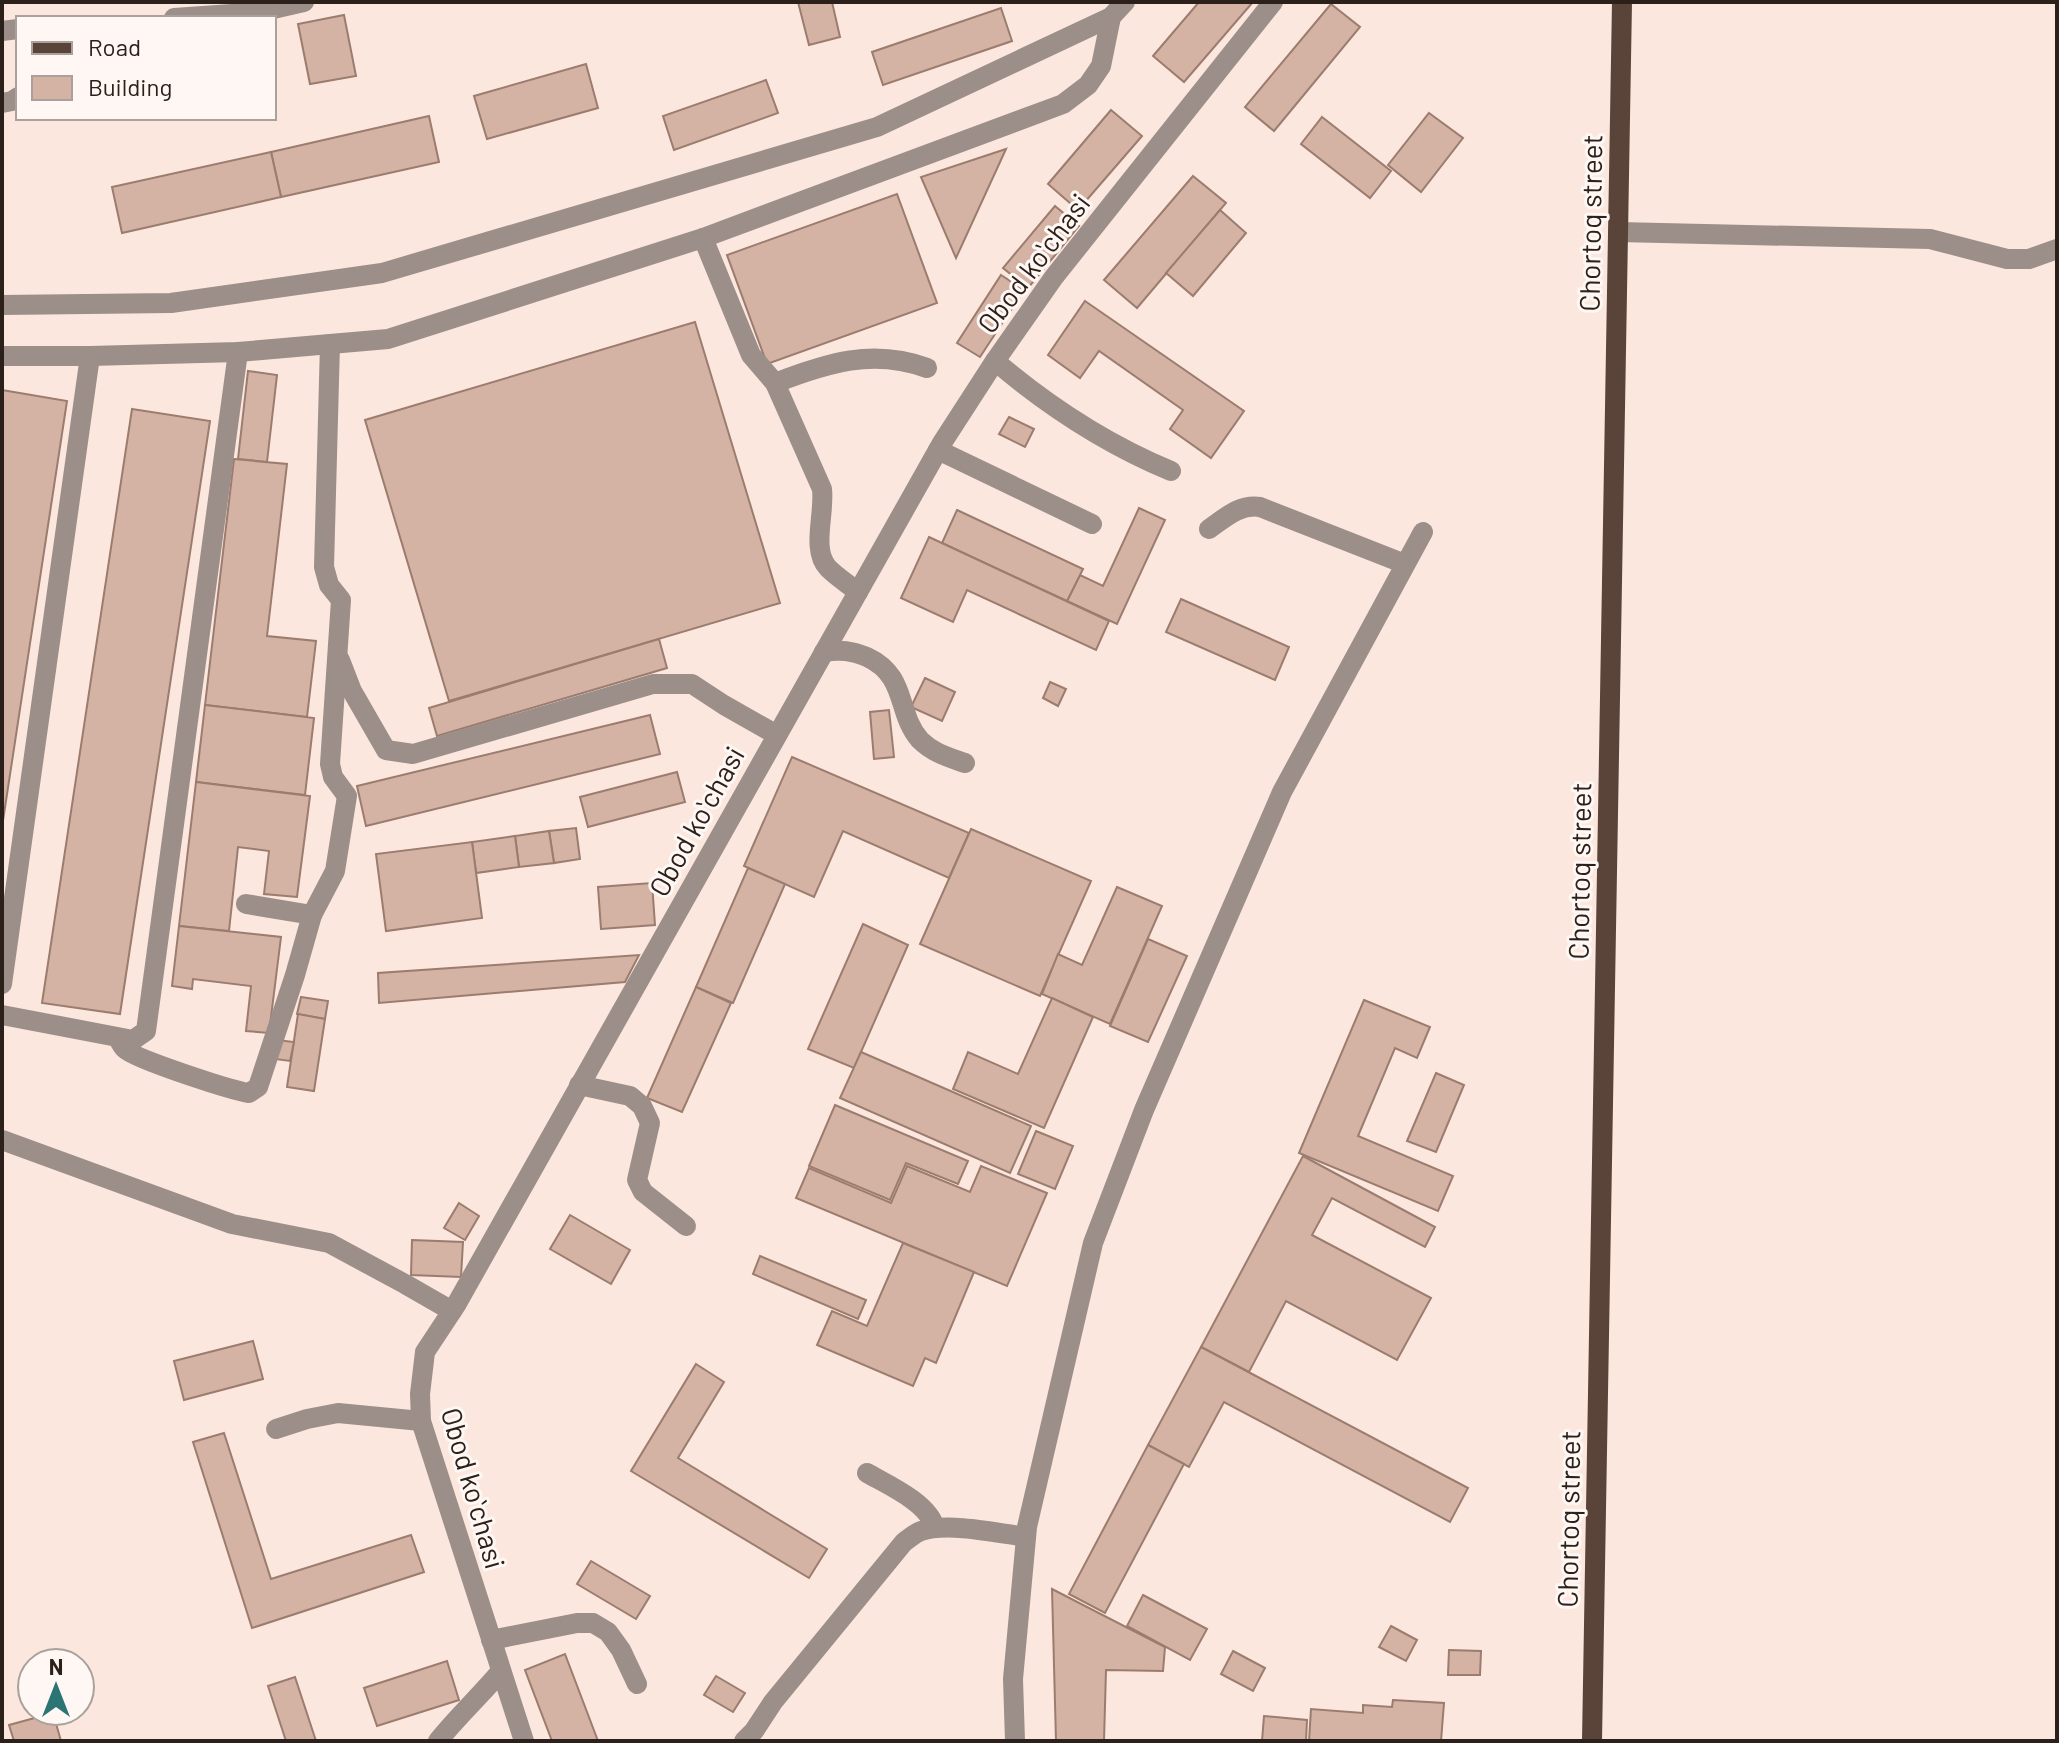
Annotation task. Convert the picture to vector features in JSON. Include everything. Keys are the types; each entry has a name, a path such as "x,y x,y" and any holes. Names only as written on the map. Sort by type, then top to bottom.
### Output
{"main road":[{"name":"Chortoq street","path":"1592,1741 1622,2"}],"street":[{"name":"Obod koʻchasi","path":"524,1741 421,1421 420,1394 425,1352 452,1311 938,450 1054,277 1273,2"},
{"path":"203,16 260,12 297,3"},
{"path":"2,356 238,352 388,339 703,238 1063,104 1088,85 1101,66 1118,9"},
{"path":"2,305 171,303 382,273 877,127 1118,9"},
{"path":"1618,232 1930,239 2007,259 2029,259 2057,249"},
{"path":"703,238 751,355 775,383 822,489 824,504 819,555 827,567 858,592"},
{"path":"118,1038 125,1049 137,1056 194,1076 237,1091 249,1093 258,1087 312,915 335,871 347,796 333,777 330,764 341,600 329,585 324,567 330,344"},
{"path":"2,1015 133,1040 146,1031 238,352"},
{"path":"2,984 90,356"},
{"path":"775,383 812,368 868,357 906,360 927,368"},
{"path":"995,361 1091,432 1171,471"},
{"path":"938,450 1092,524"},
{"path":"1209,529 1237,510 1248,506 1260,507 1405,564"},
{"path":"1015,1741 1013,1679 1026,1537 1093,1243 1144,1110 1282,792 1423,532"},
{"path":"338,652 352,691 386,750 413,754 653,684 692,684 777,735"},
{"path":"824,652 854,652 874,661 892,675 918,738 933,752 965,763"},
{"path":"246,904 312,915"},
{"path":"579,1085 630,1096 642,1106 650,1123 637,1180 643,1192 686,1226"},
{"path":"2,1140 232,1224 329,1243 452,1311"},
{"path":"276,1429 338,1413 421,1421"},
{"path":"867,1473 917,1504 929,1515 935,1528"},
{"path":"744,1741 904,1542 919,1531 968,1529 1026,1537"},
{"path":"491,1640 577,1623 593,1623 608,1632 621,1650 637,1684"},
{"path":"438,1741 501,1671"}],"building":[{"path":"798,2 832,2 840,37 809,45"},
{"path":"1199,2 1253,2 1184,82 1153,56"},
{"path":"1331,4 1360,27 1274,131 1245,107"},
{"path":"1001,8 1012,41 883,85 872,52"},
{"path":"344,15 356,76 310,84 298,24"},
{"path":"586,64 598,108 487,139 474,96"},
{"path":"766,80 778,113 674,150 663,116"},
{"path":"1111,110 1142,136 1078,210 1048,184"},
{"path":"1429,113 1463,138 1421,192 1388,165"},
{"path":"429,116 439,162 281,197 271,152"},
{"path":"1322,117 1391,171 1370,198 1301,144"},
{"path":"1006,149 956,258 921,177"},
{"path":"271,152 281,197 122,233 112,187"},
{"path":"1193,176 1226,203 1137,308 1104,280"},
{"path":"897,194 937,303 767,364 727,255"},
{"path":"1055,206 1079,226 1028,288 1003,268"},
{"path":"1220,210 1246,233 1193,296 1166,273"},
{"path":"1001,275 1024,290 980,357 957,343"},
{"path":"1085,301 1244,411 1211,458 1170,429 1183,410 1099,351 1080,378 1048,355"},
{"path":"695,322 780,603 449,701 365,420"},
{"path":"248,371 277,375 267,462 238,459"},
{"path":"2,390 67,401 2,827"},
{"path":"132,409 210,421 120,1014 42,1003"},
{"path":"1009,417 1034,429 1025,447 999,434"},
{"path":"234,459 287,464 267,636 316,641 307,717 205,705"},
{"path":"1139,508 1165,520 1117,624 1067,601 1080,575 1103,586"},
{"path":"957,510 1083,569 1067,601 942,543"},
{"path":"929,537 1109,621 1096,650 967,590 953,622 901,598"},
{"path":"1181,599 1289,647 1275,680 1166,632"},
{"path":"659,639 667,668 437,736 429,708"},
{"path":"925,678 955,692 942,721 911,707"},
{"path":"1050,682 1066,689 1058,706 1043,698"},
{"path":"205,705 314,718 305,795 196,782"},
{"path":"889,710 894,757 874,759 870,712"},
{"path":"650,715 660,754 366,826 357,786"},
{"path":"792,757 969,833 949,878 843,831 814,897 744,866"},
{"path":"677,772 685,802 588,827 580,797"},
{"path":"196,782 310,796 297,897 264,894 269,851 238,847 229,931 179,926"},
{"path":"576,828 580,859 554,863 549,831"},
{"path":"971,829 1091,881 1040,996 920,944"},
{"path":"549,831 554,863 519,867 515,836"},
{"path":"515,836 519,867 476,873 472,842"},
{"path":"472,842 482,918 386,931 376,854"},
{"path":"748,868 785,884 733,1003 696,987"},
{"path":"652,883 655,925 601,929 598,887"},
{"path":"1117,887 1162,906 1110,1024 1042,994 1058,954 1082,965"},
{"path":"863,924 908,945 854,1068 808,1049"},
{"path":"179,926 281,937 269,1033 246,1031 251,986 193,979 192,989 172,986"},
{"path":"1148,939 1187,956 1148,1042 1110,1026"},
{"path":"639,955 625,982 379,1003 378,973"},
{"path":"696,987 731,1003 682,1112 647,1098"},
{"path":"301,997 328,1001 325,1019 297,1014"},
{"path":"1052,998 1093,1017 1044,1128 953,1089 968,1052 1018,1074"},
{"path":"1364,1000 1430,1027 1417,1058 1395,1048 1358,1136 1453,1176 1438,1211 1299,1153"},
{"path":"298,1014 325,1019 314,1091 287,1087"},
{"path":"277,1040 294,1042 290,1061 275,1059"},
{"path":"861,1052 1031,1126 1010,1173 840,1098"},
{"path":"1436,1073 1464,1085 1436,1152 1407,1141"},
{"path":"835,1105 968,1161 958,1184 906,1163 890,1200 809,1166"},
{"path":"1036,1131 1073,1146 1055,1189 1018,1174"},
{"path":"1303,1156 1435,1227 1425,1247 1332,1198 1312,1235 1431,1298 1397,1360 1286,1301 1249,1372 1201,1347"},
{"path":"907,1166 970,1192 981,1166 1047,1193 1007,1286 796,1198 809,1168 891,1203"},
{"path":"459,1203 479,1216 465,1240 444,1228"},
{"path":"570,1215 630,1250 611,1284 550,1249"},
{"path":"412,1240 463,1242 461,1277 411,1275"},
{"path":"903,1243 974,1272 936,1363 925,1358 913,1386 817,1345 832,1311 867,1326"},
{"path":"760,1256 866,1300 858,1319 753,1274"},
{"path":"253,1341 263,1379 184,1400 174,1361"},
{"path":"1201,1347 1468,1488 1450,1522 1224,1402 1189,1467 1148,1445"},
{"path":"696,1364 724,1382 678,1458 827,1549 809,1578 631,1471"},
{"path":"224,1433 271,1579 411,1535 424,1572 252,1628 193,1442"},
{"path":"1148,1445 1184,1464 1105,1613 1069,1594"},
{"path":"591,1561 650,1596 636,1619 577,1584"},
{"path":"1052,1589 1165,1647 1163,1671 1106,1670 1104,1741 1056,1741"},
{"path":"1143,1595 1207,1629 1190,1660 1127,1626"},
{"path":"1391,1626 1417,1640 1406,1661 1379,1647"},
{"path":"1449,1650 1481,1651 1480,1675 1448,1675"},
{"path":"1233,1651 1265,1668 1253,1691 1221,1674"},
{"path":"565,1654 598,1741 552,1741 525,1670"},
{"path":"447,1661 459,1700 377,1726 364,1688"},
{"path":"716,1676 745,1693 733,1712 704,1695"},
{"path":"295,1677 316,1741 286,1741 268,1686"},
{"path":"1393,1700 1444,1703 1441,1741 1309,1741 1311,1709 1363,1713 1363,1705 1392,1707"},
{"path":"1264,1716 1307,1720 1306,1741 1262,1741"},
{"path":"9,1725 57,1727 61,1741 14,1741"}]}
